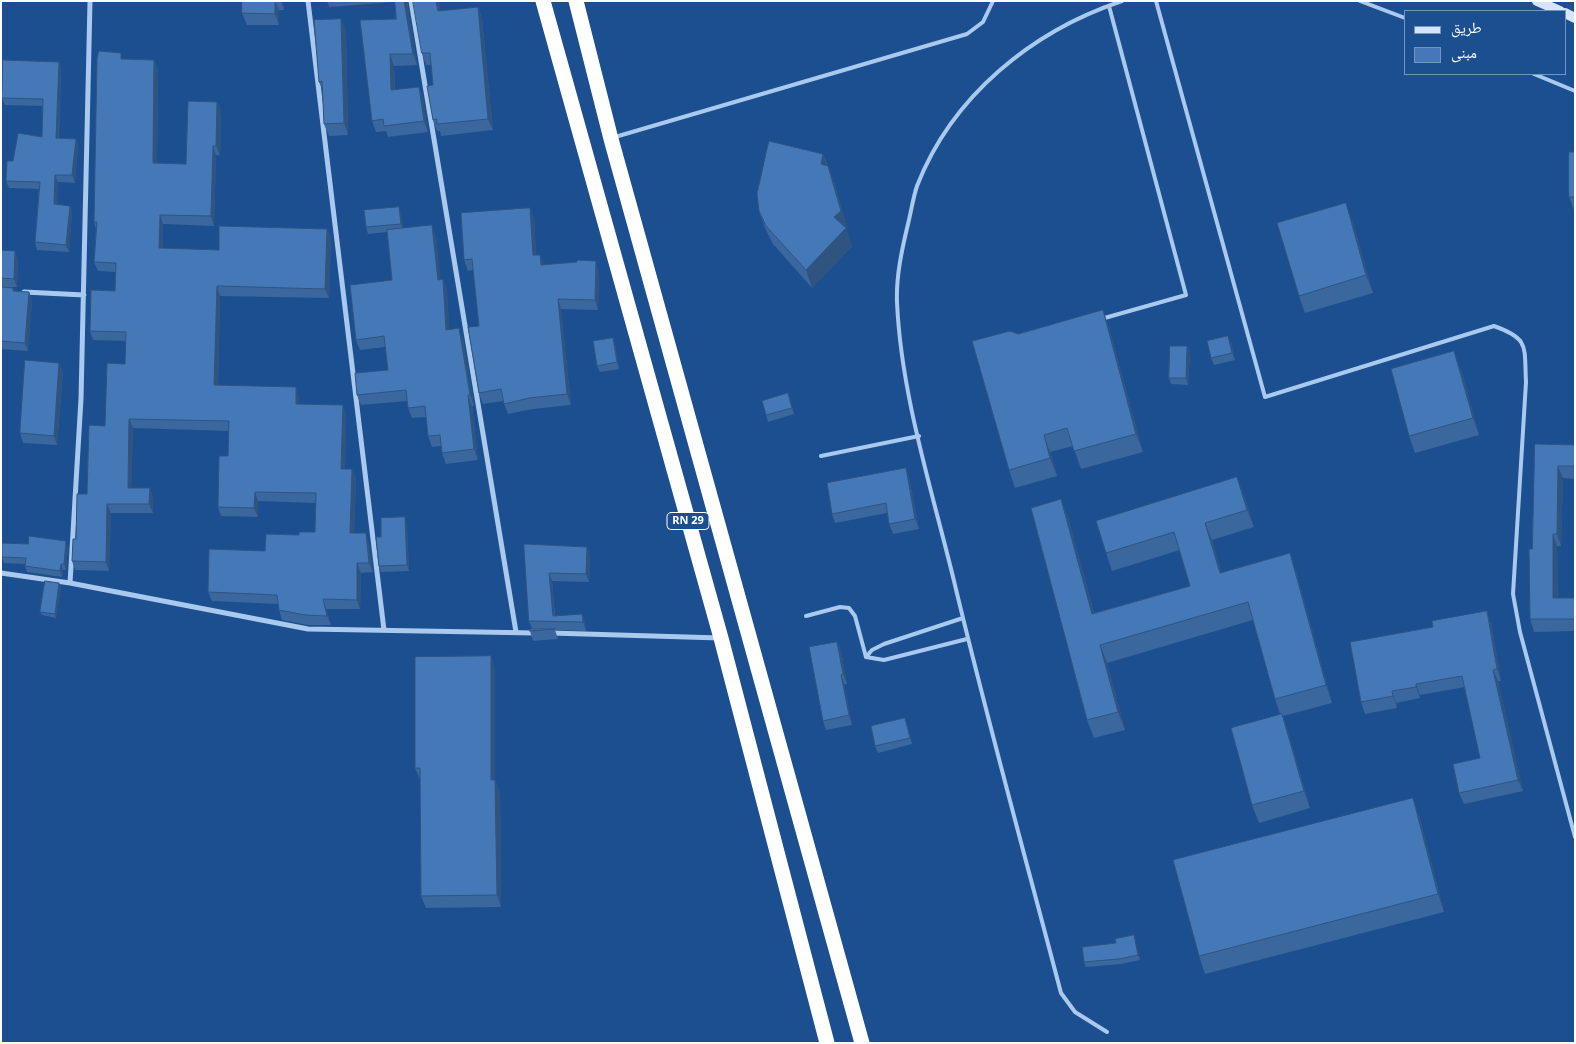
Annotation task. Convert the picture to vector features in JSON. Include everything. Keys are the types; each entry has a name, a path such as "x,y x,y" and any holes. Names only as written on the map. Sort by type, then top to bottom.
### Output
{"highway":[{"name":"RN 29","path":"543,1 720,638 827,1043"},
{"path":"576,1 611,139 862,1043"}],"street":[{"path":"70,583 81,399 90,1"},
{"path":"308,1 384,630"},
{"path":"411,1 516,632"},
{"path":"1537,1 1558,10"},
{"path":"20,292 84,295"},
{"path":"1,573 70,583 308,629 516,632 720,638"}],"lane":[{"path":"611,139 967,34 983,22 992,1"},
{"path":"1107,1032 1075,1012 1061,993 962,618 907,384 897,299 902,248 916,188 933,151 964,105 1003,67 1058,28 1122,1"},
{"path":"1156,1 1265,397 1494,326 1516,334 1524,348 1526,382 1513,594 1520,632 1575,837"},
{"path":"1360,1 1404,18"},
{"path":"1092,321 1186,295 1109,6"},
{"path":"1536,75 1575,91"},
{"path":"822,456 919,436"},
{"path":"806,616 840,607 849,608 855,616 866,657"},
{"path":"866,657 872,650 884,644 962,618"},
{"path":"866,657 884,660 967,639"}],"building":[{"path":"242,1 275,1 275,14 242,13"},
{"path":"395,1 404,1 413,54 390,54 391,90 419,87 424,121 384,126 383,119 372,121 360,20 396,19"},
{"path":"413,1 436,1 438,11 478,7 488,119 437,124 437,119 433,120 427,86 433,85 430,53 422,53"},
{"path":"341,19 344,123 324,124 322,81 319,82 314,20"},
{"path":"99,51 121,53 121,59 154,60 153,163 186,164 188,101 217,102 216,146 213,146 211,216 160,215 159,248 219,250 219,226 327,229 325,289 217,286 214,385 296,387 296,404 343,405 341,469 352,469 350,533 366,533 369,563 357,563 357,600 323,599 327,616 305,615 279,610 277,595 208,592 209,549 265,551 266,534 299,535 299,532 315,532 316,493 255,492 254,508 218,507 219,456 228,456 229,421 129,419 128,488 150,488 149,504 107,504 106,562 72,561 73,539 76,539 77,494 87,494 89,425 105,426 107,363 125,364 126,332 90,331 91,290 115,291 116,263 94,262 97,222 94,222 97,59"},
{"path":"3,60 59,62 56,138 76,139 72,175 55,175 54,204 70,206 66,245 35,242 40,182 6,181 7,161 13,161 18,133 42,137 43,99 2,98"},
{"path":"769,141 823,154 821,164 828,166 841,211 834,217 846,228 806,270 766,226 759,211 757,194"},
{"path":"1569,152 1575,152 1575,197 1569,197"},
{"path":"1346,203 1366,275 1299,296 1277,223"},
{"path":"399,207 401,224 366,227 364,210"},
{"path":"530,208 533,255 540,255 541,265 577,262 577,260 596,261 595,300 558,299 567,394 529,398 504,404 501,389 479,393 468,327 479,326 472,259 464,260 461,213"},
{"path":"432,225 438,280 443,279 446,330 459,328 470,395 468,395 474,449 442,453 440,435 428,436 425,406 408,408 406,390 357,395 355,373 388,370 384,336 356,340 350,285 392,280 387,230"},
{"path":"1,250 15,251 14,279 1,278"},
{"path":"1,287 13,288 13,291 29,292 25,343 1,341"},
{"path":"1103,310 1136,434 1074,451 1067,428 1044,435 1050,458 1009,470 972,341 1010,331 1018,334"},
{"path":"1228,336 1232,353 1211,358 1207,341"},
{"path":"613,338 617,362 597,366 593,341"},
{"path":"1170,346 1187,346 1186,378 1169,378"},
{"path":"1454,351 1473,418 1409,436 1391,369"},
{"path":"25,360 59,363 54,436 20,433"},
{"path":"788,393 792,408 766,415 762,401"},
{"path":"1535,444 1575,445 1575,466 1558,466 1557,534 1553,534 1553,598 1575,598 1575,619 1530,619 1529,549 1532,549"},
{"path":"906,468 915,519 889,524 886,503 832,514 827,483"},
{"path":"1237,477 1247,510 1205,523 1220,573 1290,553 1326,685 1275,699 1248,602 1100,645 1118,712 1087,720 1031,508 1061,499 1092,614 1190,586 1174,532 1106,553 1096,521"},
{"path":"405,517 407,565 379,566 376,537 381,537 381,518"},
{"path":"29,536 66,541 64,564 61,564 60,571 25,566 26,558 2,557 2,543 28,544"},
{"path":"524,544 587,547 586,574 549,573 553,616 582,614 583,622 529,621"},
{"path":"45,581 59,583 55,614 40,612"},
{"path":"1487,611 1497,669 1493,670 1518,780 1459,793 1453,764 1480,758 1462,676 1416,684 1416,687 1392,691 1393,696 1361,702 1350,642 1433,627 1432,621"},
{"path":"530,629 555,629 530,631"},
{"path":"837,642 849,715 823,721 809,647"},
{"path":"491,656 491,780 495,780 497,895 421,896 420,768 415,768 415,657"},
{"path":"1282,714 1304,791 1252,805 1231,728"},
{"path":"905,718 910,738 875,746 871,726"},
{"path":"1413,798 1438,894 1199,956 1173,860"},
{"path":"1134,935 1138,955 1119,959 1084,962 1082,947 1116,943 1115,939"}]}
